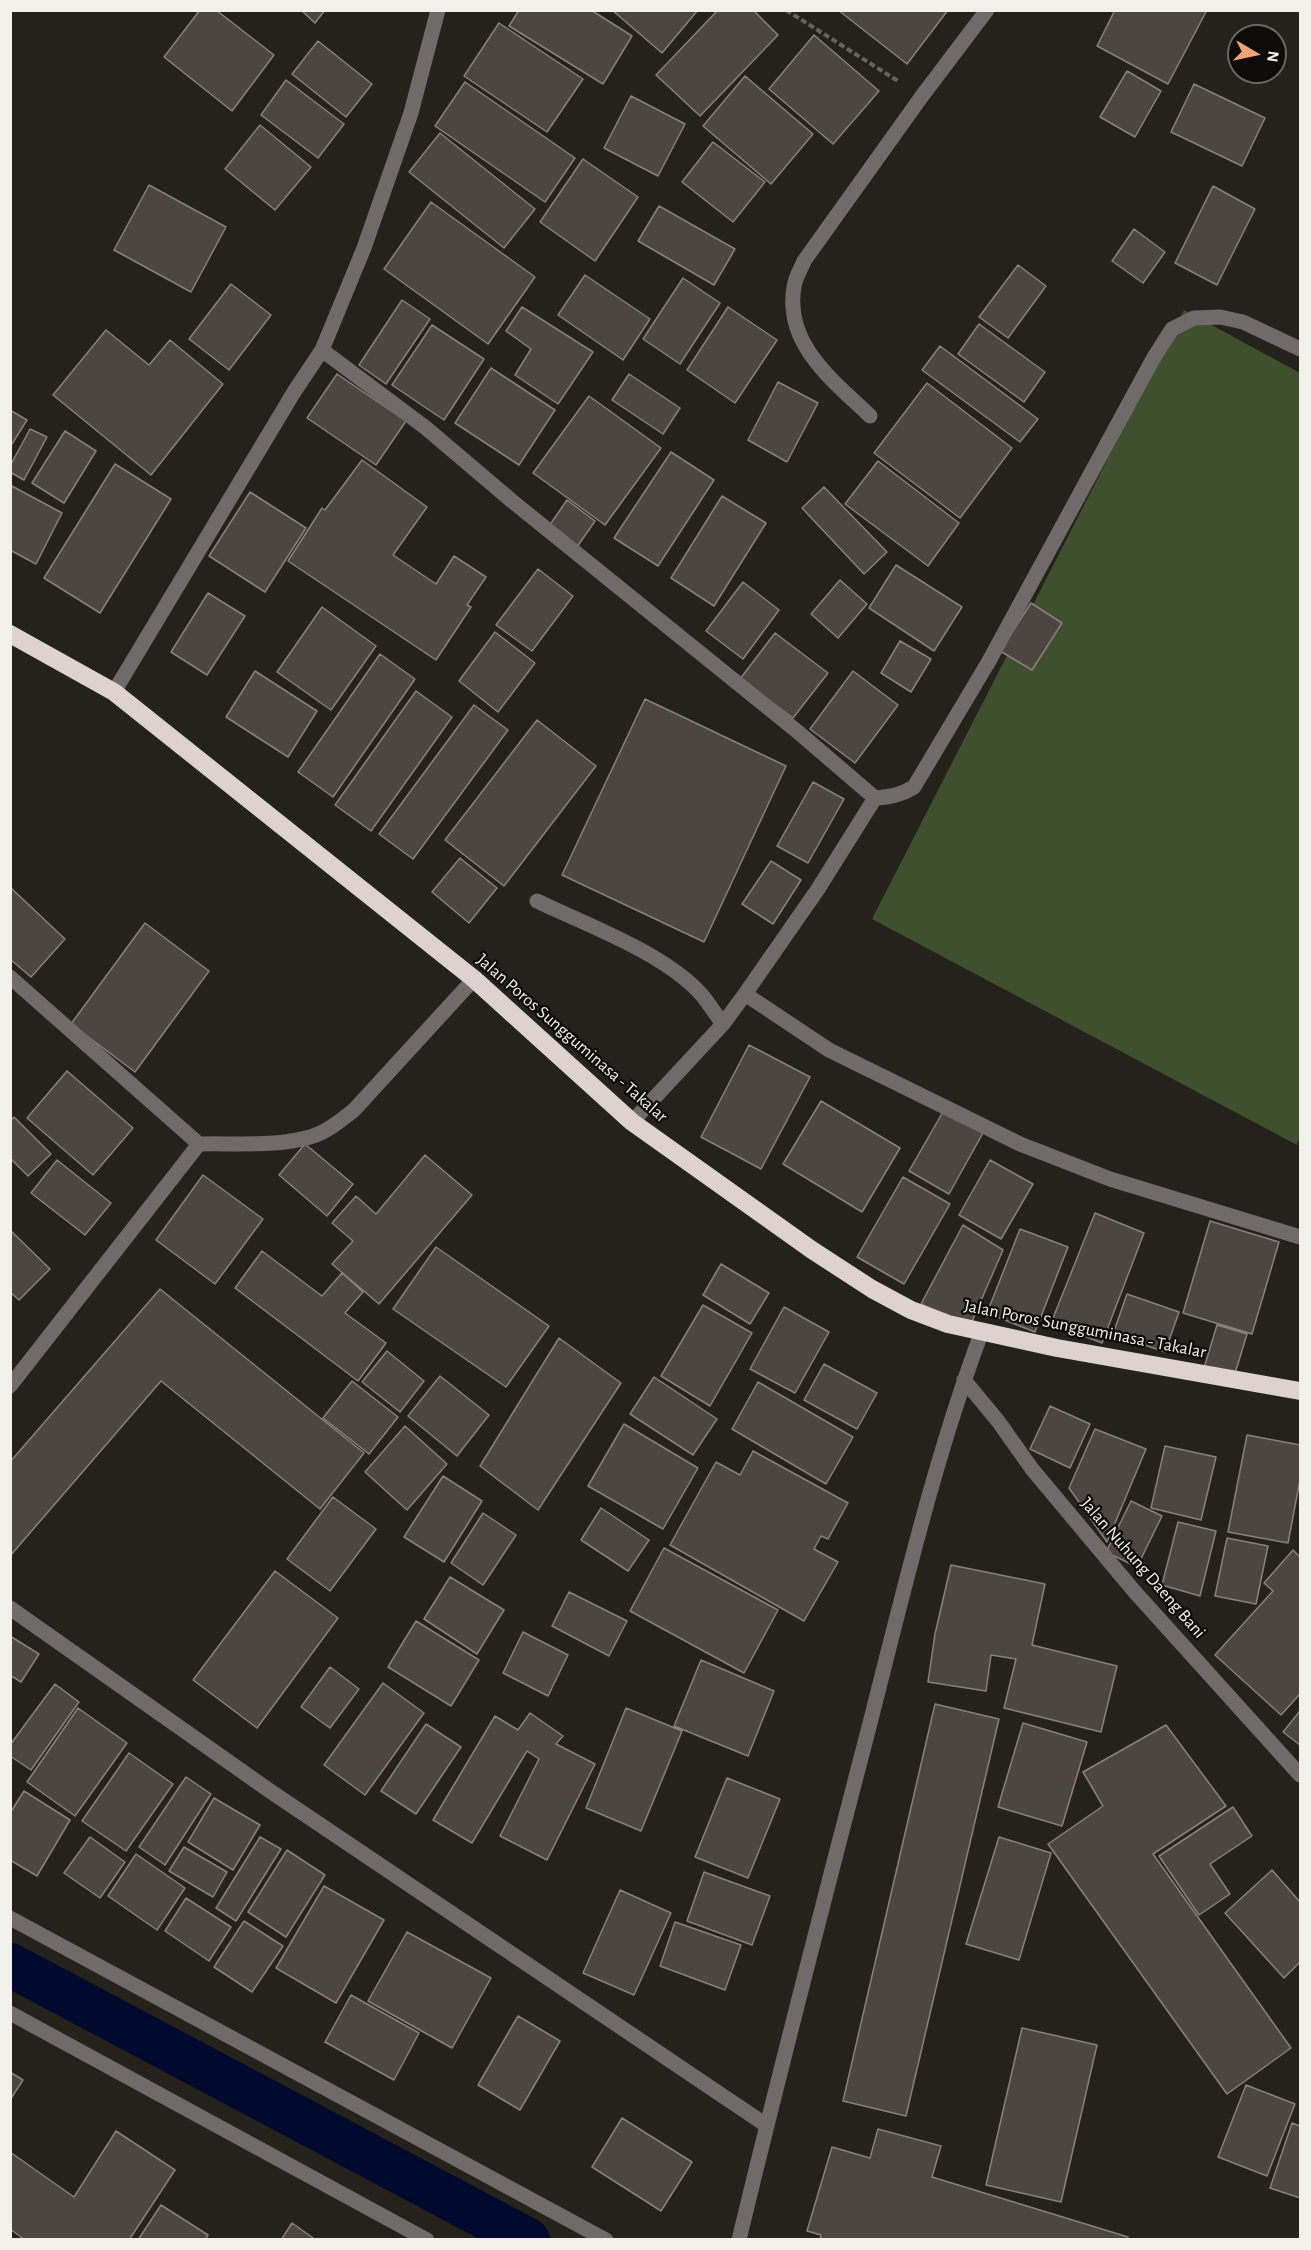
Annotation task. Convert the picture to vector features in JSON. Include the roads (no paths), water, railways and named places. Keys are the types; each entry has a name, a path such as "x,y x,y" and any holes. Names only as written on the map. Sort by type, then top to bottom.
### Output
{"highway":[{"name":"Jalan Poros Sungguminasa - Takalar","path":"10,634 114,692 474,979 632,1122 812,1250 872,1289 911,1310 948,1324 1057,1348 1300,1391"}],"street":[{"path":"114,692 321,350 364,248 411,113 438,10"},
{"path":"870,416 813,360 799,336 794,314 794,286 804,261 922,96 987,10"},
{"path":"321,350 426,429 789,724 876,798 892,797 914,787 989,662 1153,358 1172,329 1194,318 1220,317 1243,322 1300,349"},
{"path":"632,1122 723,1024 818,889 876,798"},
{"path":"537,901 650,955 676,972 700,993 723,1024"},
{"path":"10,977 199,1144 283,1142 311,1136 335,1125 354,1110 474,979"},
{"path":"745,994 829,1050 1020,1144 1110,1179 1300,1237"},
{"path":"10,1386 199,1144"},
{"path":"739,2240 766,2125 928,1497 964,1380 982,1331"},
{"name":"Jalan Nuhung Daeng Bani","path":"964,1380 998,1421 1032,1469 1134,1591 1300,1775"},
{"path":"10,1608 270,1791 766,2125"},
{"path":"10,1918 606,2240"},
{"path":"10,2013 427,2240"}],"waterway":[{"path":"10,1965 528,2240"}]}
